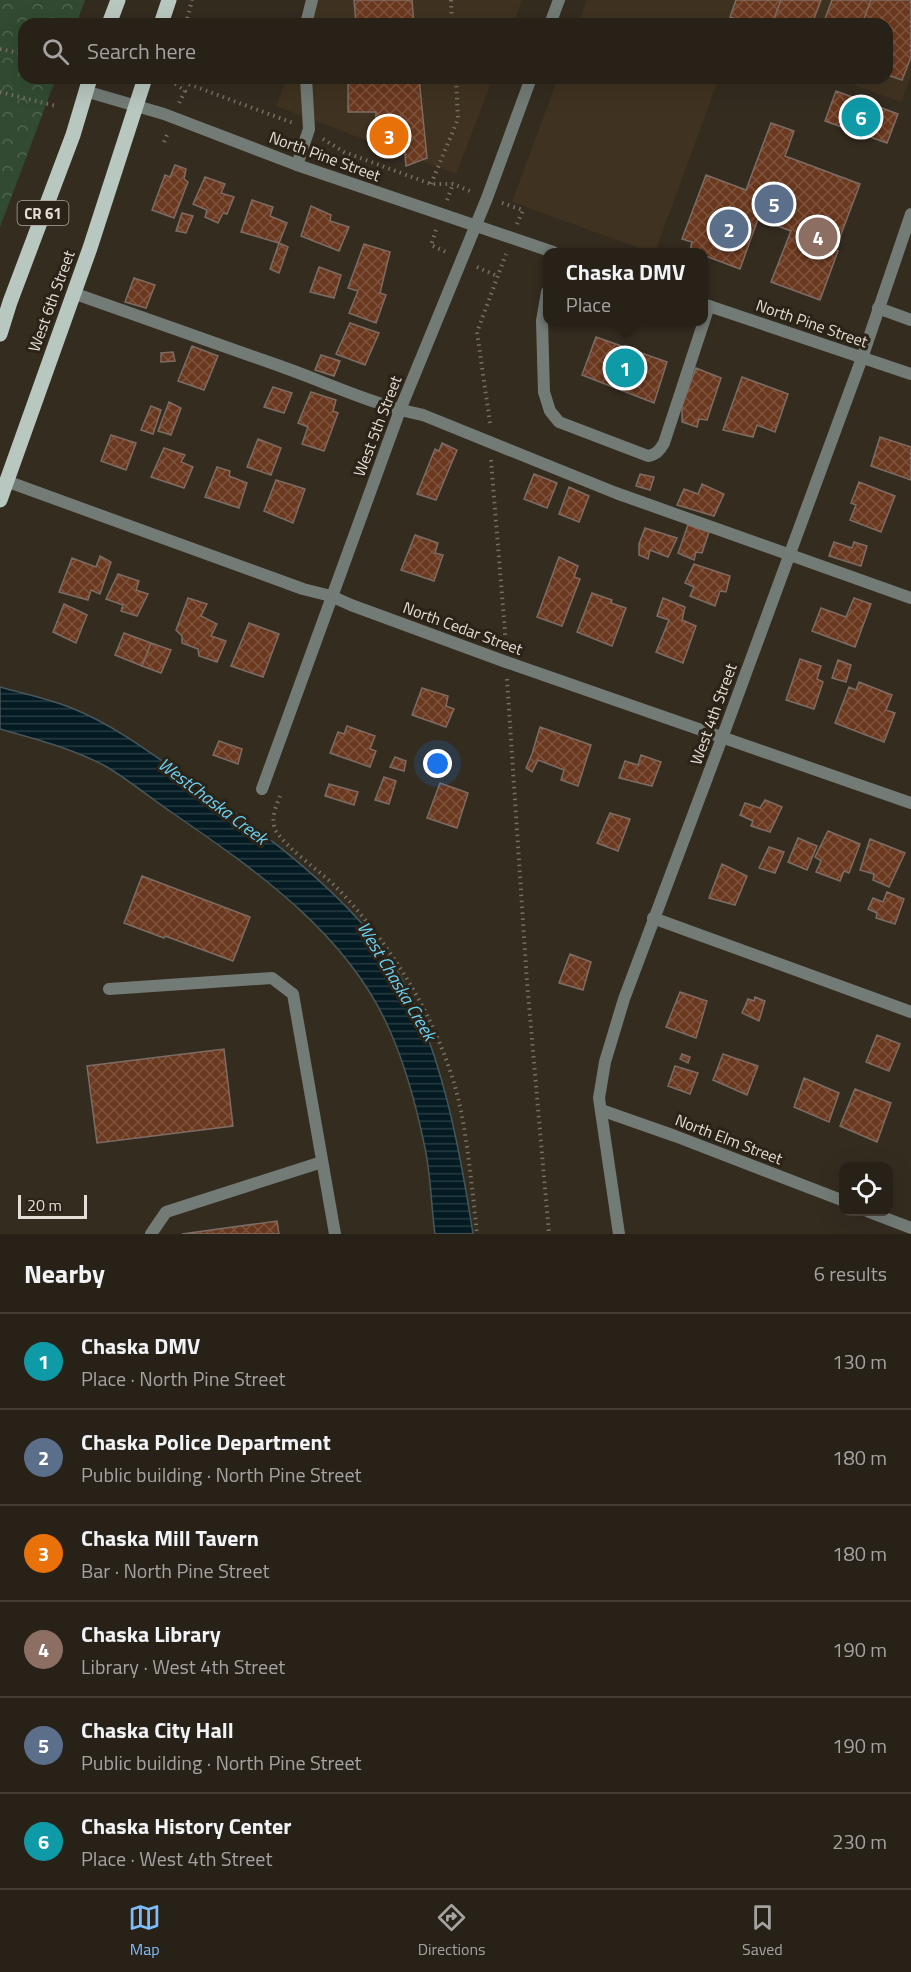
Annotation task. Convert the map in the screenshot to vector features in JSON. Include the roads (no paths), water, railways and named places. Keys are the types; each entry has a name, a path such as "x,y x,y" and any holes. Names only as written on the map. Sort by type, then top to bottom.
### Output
{"main road":[{"path":"111,18 118,0"},
{"path":"164,18 169,0"},
{"name":"CR 61","path":"0,334 73,135 88,84"},
{"name":"West 6th Street","path":"0,500 143,84"}],"street":[{"path":"308,18 312,0"},
{"path":"552,18 559,0"},
{"name":"North Pine Street","path":"88,84 136,105 297,165 543,249"},
{"path":"297,165 309,129 306,84"},
{"name":"West 5th Street","path":"262,789 400,410 504,156 529,84"},
{"name":"West 4th Street","path":"619,1234 599,1098 605,1062 624,999 653,918 862,358 911,214"},
{"path":"73,293 283,366 400,410 423,415 616,493 911,598"},
{"name":"North Pine Street","path":"708,306 911,374"},
{"path":"878,308 911,320"},
{"path":"543,315 544,392 550,411 559,423 648,456 654,455 664,443 700,326"},
{"name":"North Cedar Street","path":"6,481 303,589 331,596 506,662 911,803"},
{"path":"653,918 911,1012"},
{"path":"109,989 272,978 293,994 335,1234"},
{"name":"North Elm Street","path":"601,1110 839,1199"},
{"path":"151,1234 166,1212 322,1162"},
{"path":"880,1216 911,1228"}],"water":[{"name":"West Chaska Creek","path":"0,687 65,705 130,739 272,841 331,892 358,919 382,948 401,977 428,1037 448,1102 473,1234 435,1234 425,1148 415,1103 401,1059 372,996 351,965 326,935 268,882 116,772 68,750 0,729"}],"place":[{"name":"Chaska History Center","path":"861,117"},
{"name":"Chaska Mill Tavern","path":"389,136"},
{"name":"Chaska City Hall","path":"774,204"},
{"name":"Chaska Police Department","path":"729,229"},
{"name":"Chaska Library","path":"818,237"},
{"name":"Chaska DMV","path":"625,368"}],"water label":[{"name":"WestChaska Creek","path":"213,801"}]}
